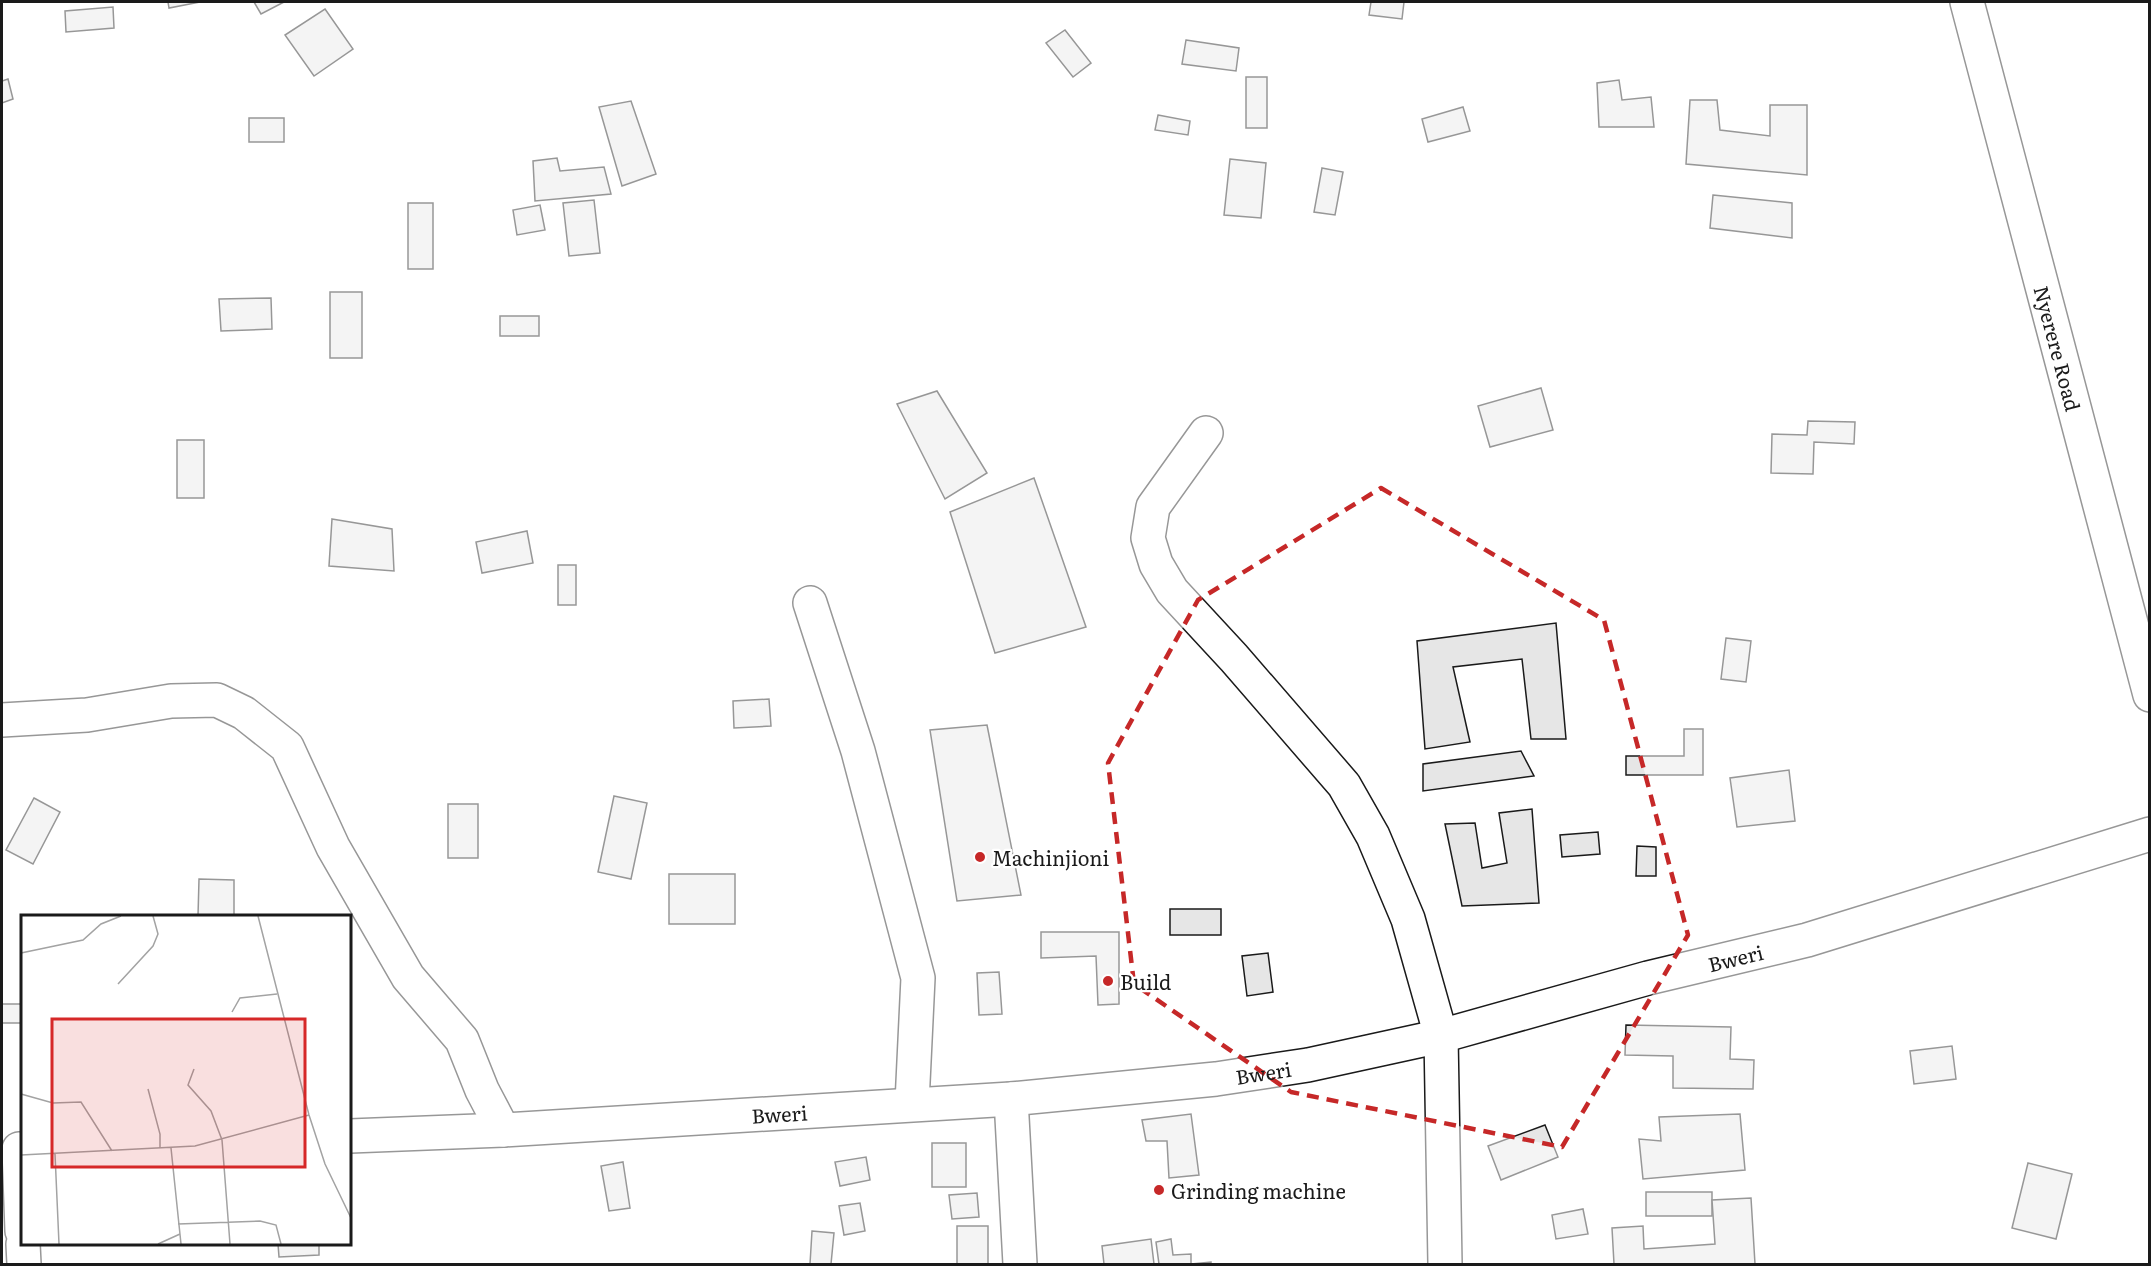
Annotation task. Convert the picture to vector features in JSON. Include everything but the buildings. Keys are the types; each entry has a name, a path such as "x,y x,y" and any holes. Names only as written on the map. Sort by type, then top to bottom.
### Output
{"street":[{"name":"Nyerere Road","path":"1967,2 2150,695"},
{"path":"1206,433 1153,507 1148,538 1156,564 1172,591 1234,657 1344,785 1373,836 1408,919 1441,1036 1445,1264"},
{"path":"810,603 858,751 918,978 912,1104"},
{"path":"2,720 87,715 171,701 217,700 244,713 287,747 333,847 408,977 462,1040 482,1090 503,1130"},
{"name":"Bweri","path":"351,1136 503,1130 1011,1099 1216,1079 1308,1065 1441,1036 1648,978 1807,940 2150,834"},
{"path":"1011,1099 1020,1264"},
{"path":"14,1150 21,1221"},
{"path":"23,1245 24,1264"}],"highlighted area":[{"path":"1381,488 1604,620 1688,935 1562,1147 1291,1092 1134,984 1108,763 1198,600"}],"place":[{"name":"Machinjioni","path":"980,857"},
{"name":"Build","path":"1108,981"},
{"name":"Grinding machine","path":"1159,1190"}]}
